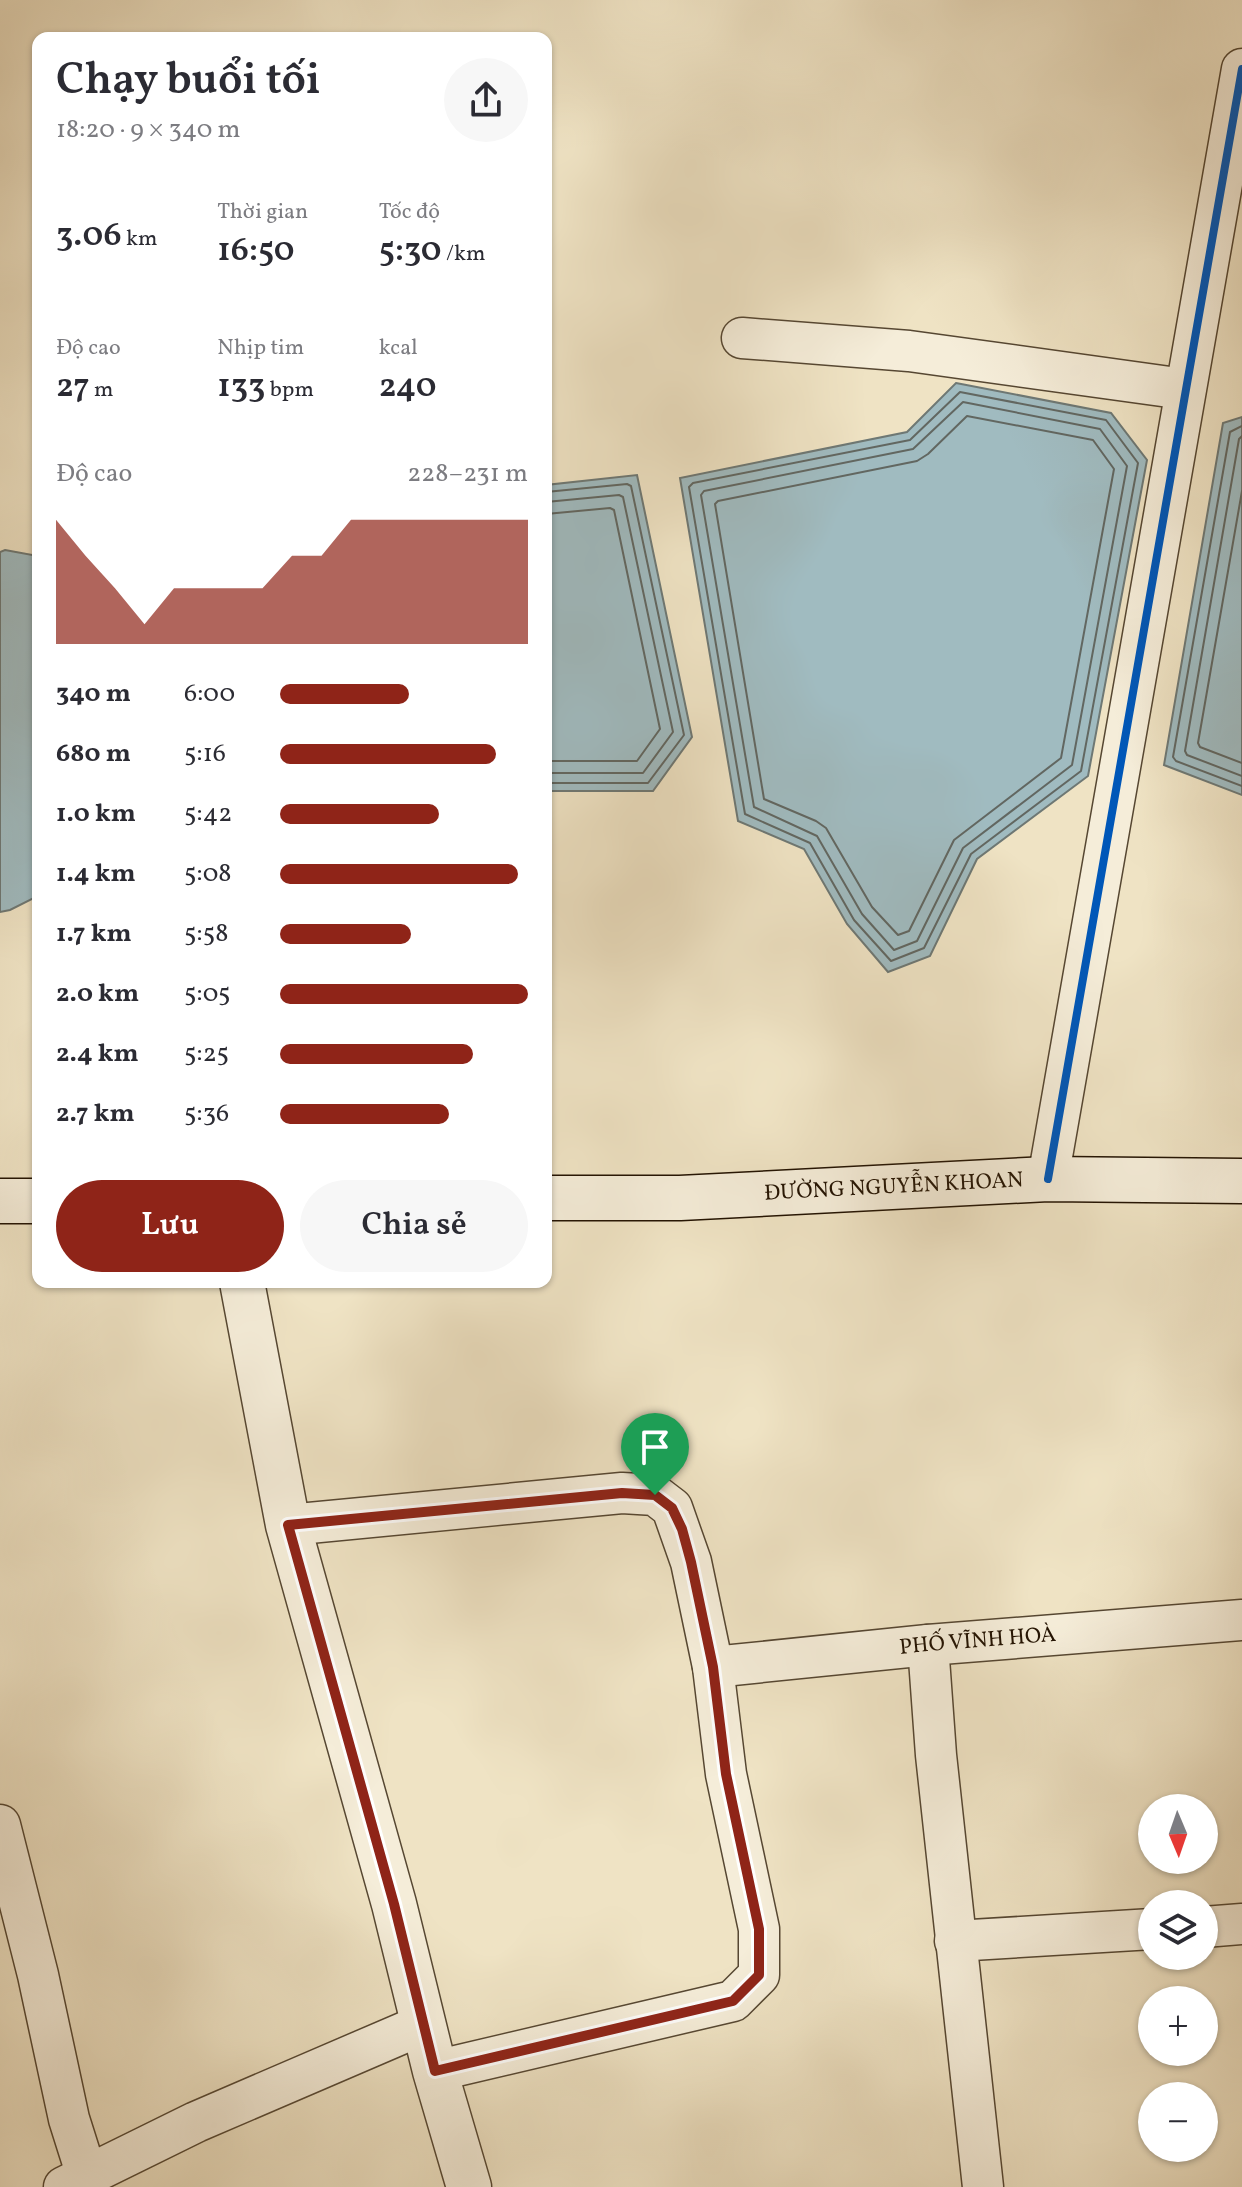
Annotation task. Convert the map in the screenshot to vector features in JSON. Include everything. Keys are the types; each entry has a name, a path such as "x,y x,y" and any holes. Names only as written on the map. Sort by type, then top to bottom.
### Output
{"street":[{"path":"1048,1179 1242,69"},
{"path":"742,338 909,351 1184,389"},
{"name":"ĐƯỜNG NGUYỄN KHOAN","path":"552,1198 680,1198 1048,1179 1242,1181"},
{"path":"0,1201 32,1201"},
{"path":"243,1288 288,1525 469,2187"},
{"path":"288,1525 622,1493 655,1495 672,1508 682,1529 713,1667 726,1774 759,1929 759,1975 733,2001 435,2071"},
{"name":"PHỐ VĨNH HOÀ","path":"713,1667 928,1645 1242,1620"},
{"path":"928,1645 936,1755 983,2187"},
{"path":"0,1825 38,1975 69,2119 75,2181 196,2122 424,2024"},
{"path":"1218,1926 1242,1924"},
{"path":"955,1941 1138,1930"}],"water":[{"path":"956,383 1111,413 1147,460 1088,776 977,859 930,956 888,972 847,924 804,849 738,821 680,478 907,432"},
{"path":"1242,417 1242,795 1164,765 1223,423"},
{"path":"637,475 692,737 653,791 552,791 552,484"},
{"path":"5,550 32,555 32,899 0,912 0,552"}],"cycle path":[{"path":"1048,1179 1242,69"},
{"path":"288,1525 622,1493 655,1495 672,1508 691,1562 713,1667 726,1774 759,1929 759,1975 733,2001 435,2071"}],"route":[{"path":"622,1493 655,1495 672,1508 682,1529 691,1562 713,1667 726,1774 759,1929 759,1975 733,2001 435,2071 394,1904 288,1525 622,1493"}]}
